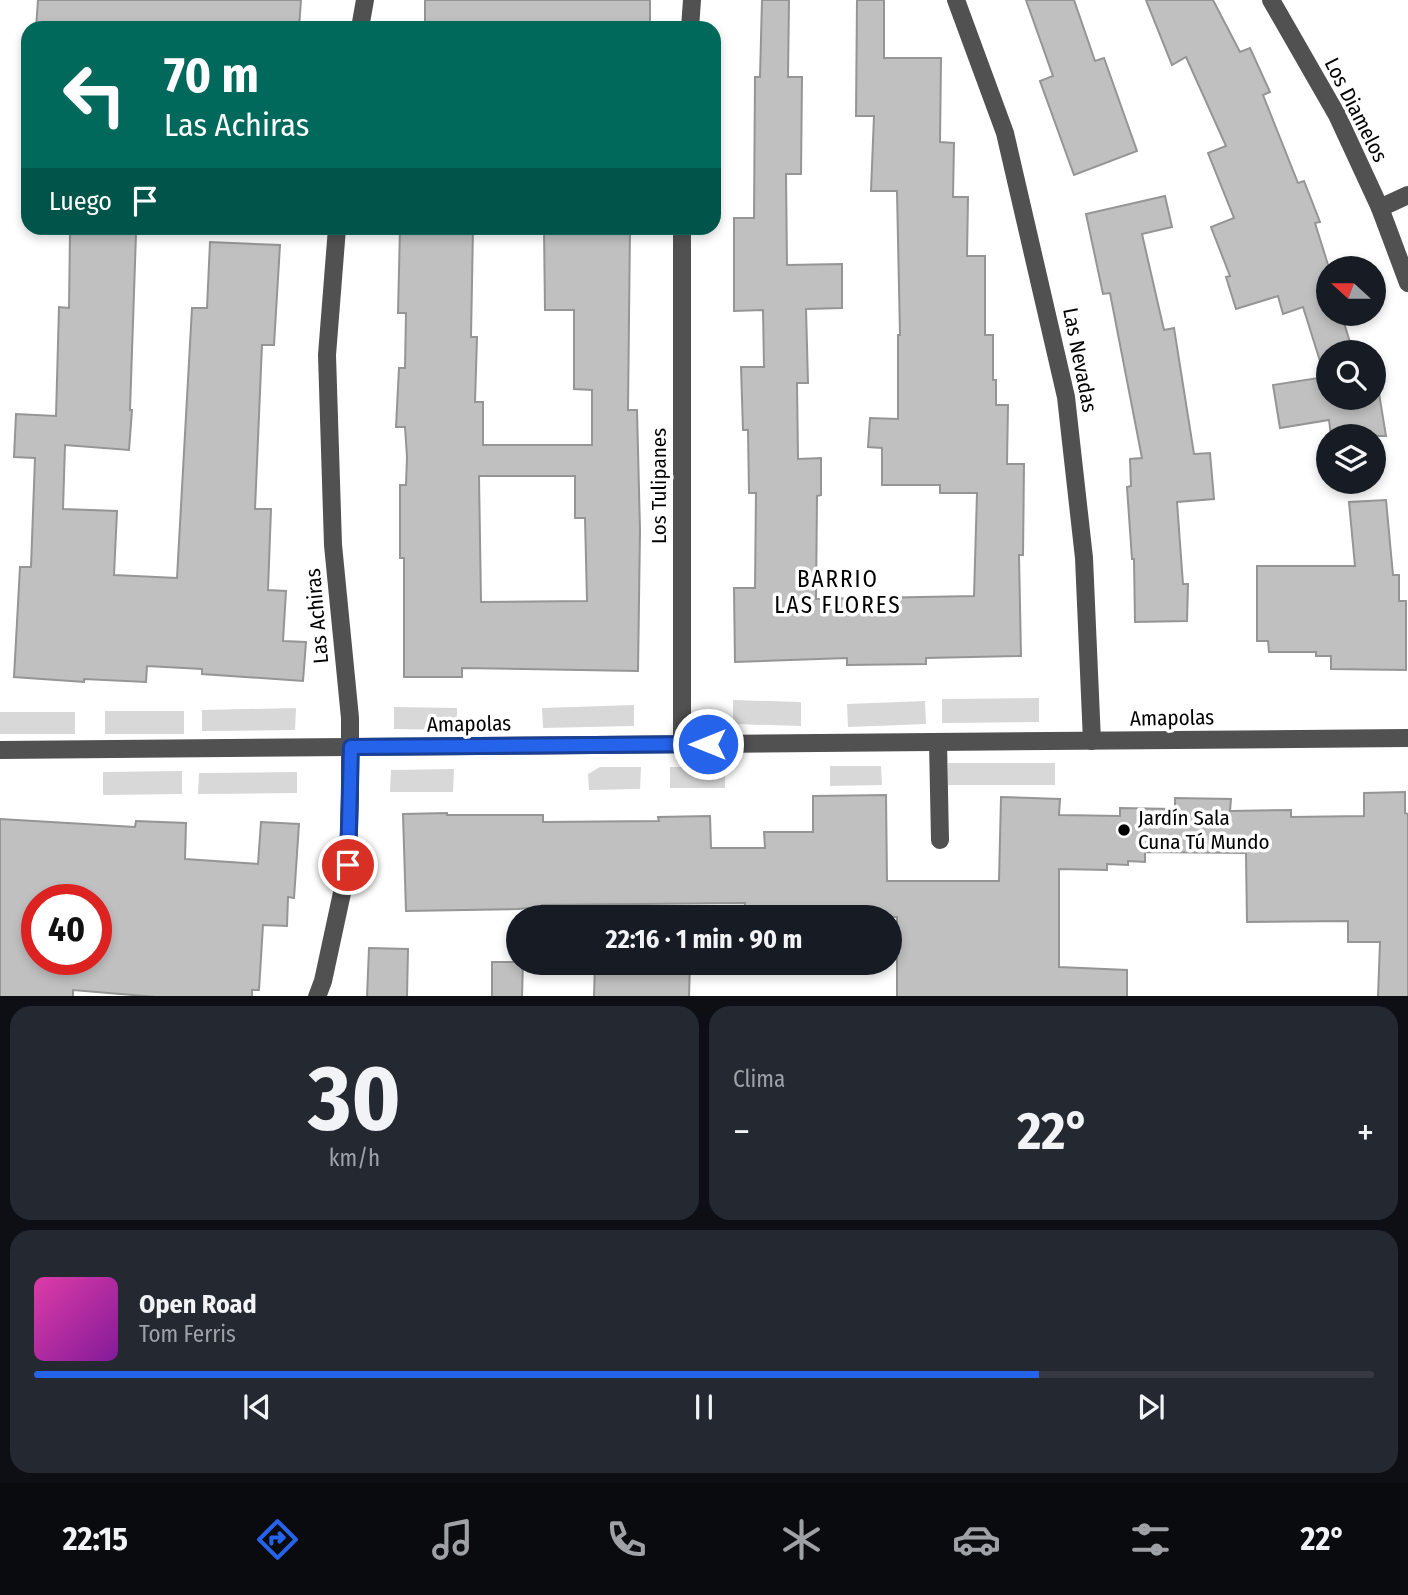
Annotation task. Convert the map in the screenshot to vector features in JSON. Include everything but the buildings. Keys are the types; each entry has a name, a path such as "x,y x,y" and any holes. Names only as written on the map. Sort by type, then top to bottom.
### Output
{"street":[{"path":"361,21 365,0"},
{"path":"690,21 692,0"},
{"name":"Las Nevadas","path":"956,0 1004,133 1066,397 1084,558 1091,741"},
{"name":"Los Diamelos","path":"1271,0 1337,115 1380,208 1408,283"},
{"path":"1380,208 1408,195"},
{"name":"Las Achiras","path":"317,996 323,981 348,865 351,747 333,545 327,355 336,235"},
{"name":"Los Tulipanes","path":"682,235 682,744"},
{"name":"Amapolas","path":"0,750 1408,738"},
{"path":"937,743 940,840"}],"shaded area":[{"path":"1039,698 1039,722 942,723 942,699"},
{"path":"733,700 801,702 801,726 733,724"},
{"path":"925,701 926,724 848,727 847,704"},
{"path":"634,705 634,726 543,728 542,708"},
{"path":"394,707 457,708 457,730 394,729"},
{"path":"296,708 295,730 202,731 202,710"},
{"path":"105,711 184,711 184,734 105,734"},
{"path":"0,712 75,712 75,734 0,734"},
{"path":"948,763 1055,763 1055,785 948,785"},
{"path":"830,766 881,766 882,785 830,786"},
{"path":"600,767 641,767 640,789 589,790 588,774"},
{"path":"670,767 725,767 725,788 670,788"},
{"path":"454,769 453,792 390,792 391,770"},
{"path":"182,771 182,794 103,795 103,772"},
{"path":"297,772 297,793 198,794 199,773"}],"place":[{"name":"Jardín Sala Cuna Tú Mundo","path":"1124,830"}],"district":[{"name":"BARRIO LAS FLORES","path":"838,592"}],"route":[{"path":"348,865 351,747 708,744"}]}
